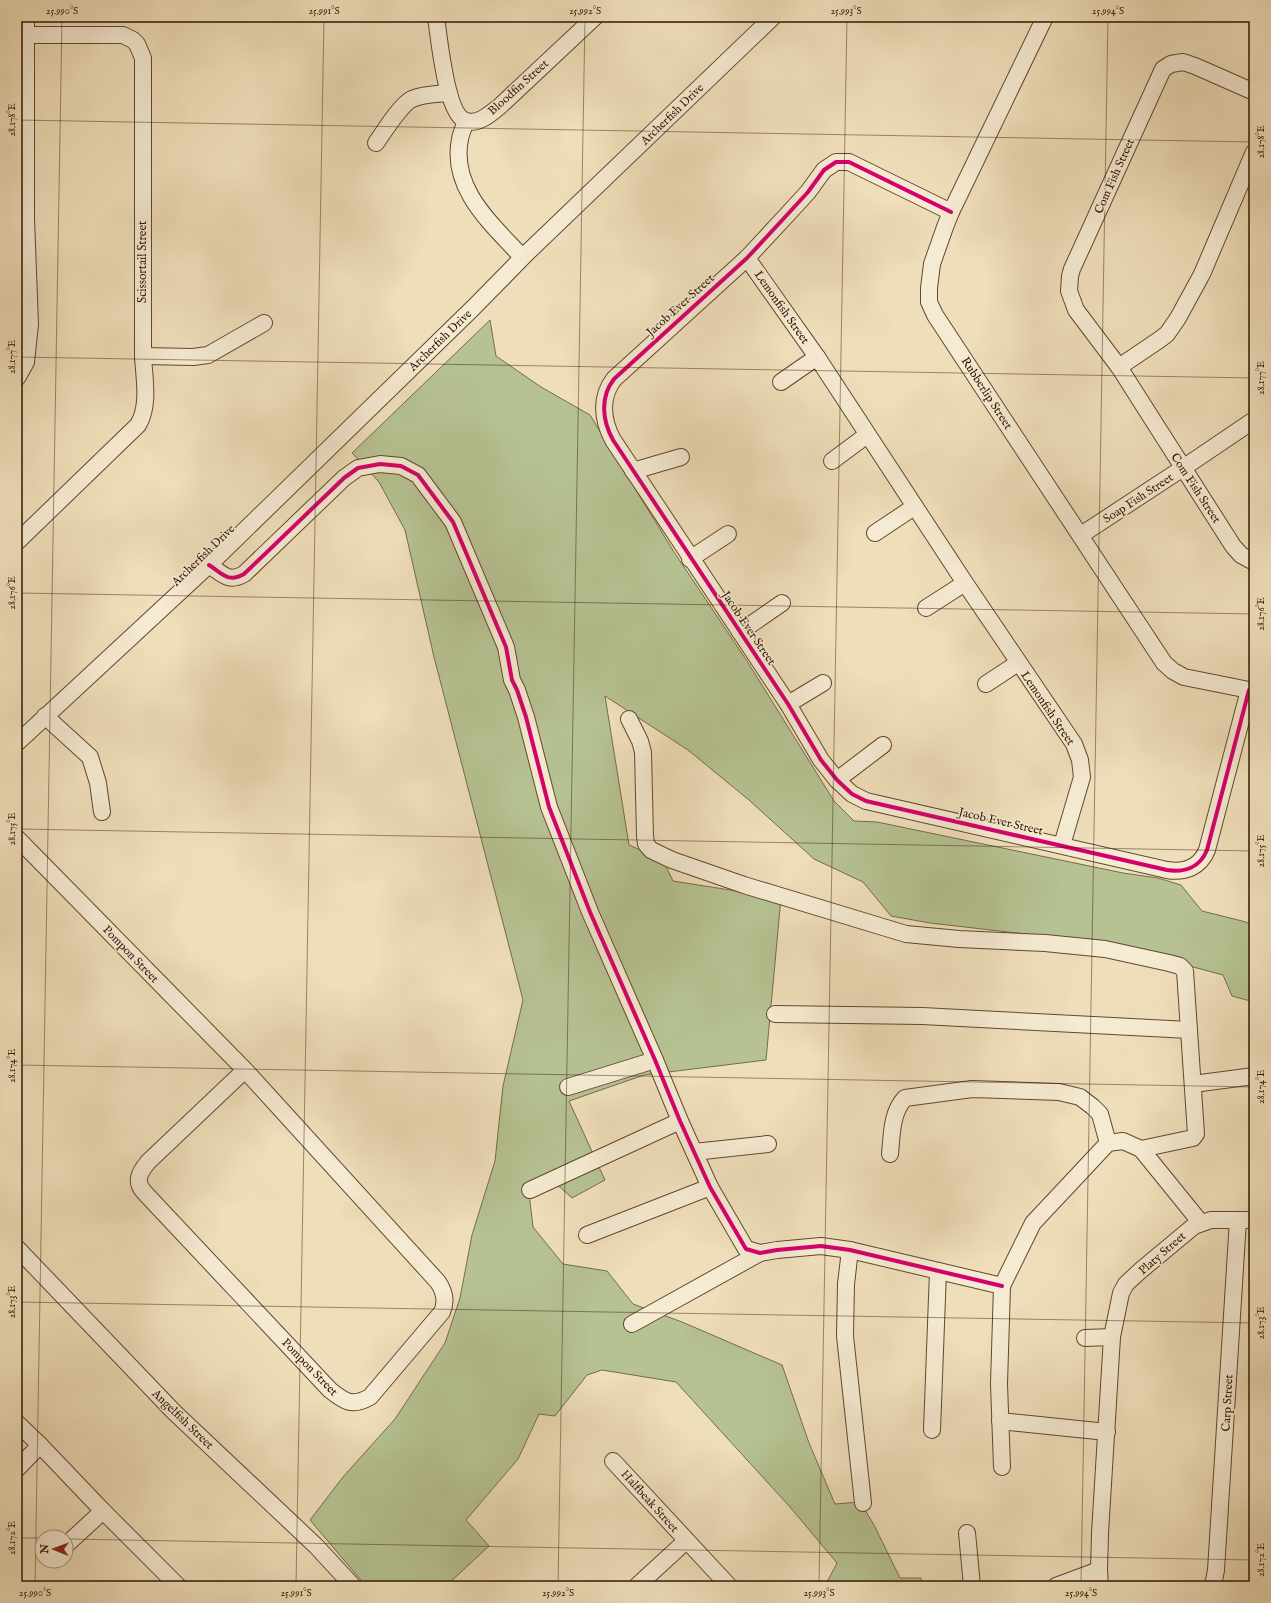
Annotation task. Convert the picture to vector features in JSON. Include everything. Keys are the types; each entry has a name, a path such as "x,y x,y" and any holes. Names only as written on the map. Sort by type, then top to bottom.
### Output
{"street":[{"path":"17,378 26,362 30,324 22,219 26,17"},
{"path":"436,17 449,93 456,113 461,119 466,121 460,139 459,158 465,187 480,211 522,257"},
{"name":"Bloodfin Street","path":"466,121 482,119 498,107 595,17"},
{"name":"Archerfish Drive","path":"17,742 209,565 473,308 522,257 773,17"},
{"name":"Rubberlip Street","path":"1045,17 951,212 932,264 928,296 929,302 936,315 1158,655 1169,668 1184,677 1252,690"},
{"name":"Scissortail Street","path":"17,542 138,425 145,405 142,356 142,52 133,40 118,34 26,35"},
{"name":"Com Fish Street","path":"1254,92 1195,66 1182,62 1171,64 1163,69 1070,276 1070,291 1076,310 1119,367 1233,546 1241,555 1254,562"},
{"path":"376,143 398,112 410,100 428,95 449,93"},
{"path":"1119,367 1159,340 1176,322 1202,274 1254,152"},
{"name":"Jacob Ever Street","path":"951,212 849,162 836,162 824,170 803,197 747,258 614,379 604,401 605,421 613,440 690,559 788,704 821,760 837,780 852,794 876,804 1174,871 1189,868 1200,862 1207,850 1252,690"},
{"name":"Lemonfish Street","path":"747,258 817,357 914,507 1074,744 1080,760 1082,777 1062,845"},
{"path":"142,356 193,357 208,355 264,323"},
{"name":"Lemonfish Street","path":"781,382 817,357"},
{"name":"Soap Fish Street","path":"1081,535 1254,420"},
{"path":"832,461 867,435"},
{"path":"633,471 681,457"},
{"path":"209,565 229,578 236,578 244,574 344,478 358,468 380,464 401,466 418,475 453,522 506,648 512,680 526,717 549,807 590,912 680,1121 710,1187 746,1249 760,1253"},
{"path":"875,533 914,507"},
{"path":"690,559 728,534"},
{"path":"926,608 965,583"},
{"name":"Jacob Ever Street","path":"740,632 782,603"},
{"name":"Lemonfish Street","path":"986,684 1018,663"},
{"path":"788,704 823,683"},
{"path":"45,716 90,757 98,783 102,812"},
{"path":"629,719 640,741 643,752 646,844 651,850 672,860 744,885 906,934 1045,943 1105,949 1180,966 1185,971 1196,1134 1193,1138 1140,1149"},
{"path":"837,780 883,745"},
{"name":"Pompon Street","path":"17,838 245,1070 434,1276 442,1288 445,1301 442,1312 370,1397 362,1401 354,1403 349,1402 330,1390 138,1184 139,1175 148,1162 245,1070"},
{"path":"775,1014 922,1016 1189,1030"},
{"path":"568,1087 655,1060"},
{"path":"1193,1084 1254,1076"},
{"path":"890,1154 895,1113 898,1105 905,1098 972,1090 1059,1092 1080,1097 1100,1114 1108,1143"},
{"path":"530,1190 680,1121"},
{"path":"1002,1467 999,1384 1002,1286 1033,1223 1108,1143 1123,1141 1140,1149 1201,1223"},
{"path":"694,1152 768,1144"},
{"path":"587,1235 710,1187"},
{"name":"Platy Street","path":"1099,1578 1112,1337 1121,1293 1126,1284 1194,1226 1211,1220 1254,1220"},
{"name":"Carp Street","path":"1213,1586 1216,1570 1223,1470 1238,1220"},
{"path":"632,1324 760,1253 777,1250 821,1246 850,1250 1002,1286"},
{"name":"Angelfish Street","path":"17,1248 174,1412 316,1546 353,1586"},
{"path":"850,1250 846,1284 845,1336 863,1503"},
{"path":"932,1430 938,1271"},
{"path":"1086,1338 1112,1337"},
{"path":"1000,1421 1107,1432"},
{"path":"17,1424 40,1445 178,1586"},
{"path":"17,1469 40,1445"},
{"name":"Halfbeak Street","path":"614,1461 729,1586"},
{"path":"74,1538 103,1511"},
{"path":"966,1533 972,1586"},
{"name":"Halfbeak Street","path":"637,1586 686,1541"},
{"path":"1056,1586 1099,1578"}],"green space":[{"path":"490,320 496,356 541,387 590,415 674,552 747,661 834,801 854,821 877,822 1123,873 1158,878 1181,885 1202,911 1246,922 1254,926 1254,1002 1232,996 1223,975 1104,943 930,923 891,916 863,882 814,859 749,800 688,750 605,696 629,845 663,860 673,881 781,898 766,1060 644,1075 569,1101 605,1180 572,1198 552,1180 529,1193 533,1227 563,1264 607,1271 633,1304 682,1322 782,1365 809,1443 835,1504 860,1502 874,1525 900,1578 921,1578 921,1586 825,1586 837,1563 790,1507 676,1382 602,1370 587,1375 555,1416 539,1414 518,1459 466,1520 489,1546 446,1586 366,1586 310,1520 343,1477 395,1419 445,1343 460,1298 472,1235 495,1161 503,1086 523,1000 434,657 405,530 379,482 352,453"}],"cycle path":[{"path":"951,212 849,162 836,162 824,170 808,192 747,258 614,379 606,393 604,409 609,432 613,440 788,704 821,760 837,780 852,794 866,801 1167,870 1180,871 1191,868 1200,861 1207,850 1249,690"},
{"path":"209,565 226,576 234,578 244,574 344,478 358,468 380,464 401,466 418,475 453,522 506,647 512,680 526,717 549,807 590,912 710,1187 746,1249 760,1253 821,1246 850,1250 1002,1286"}]}
